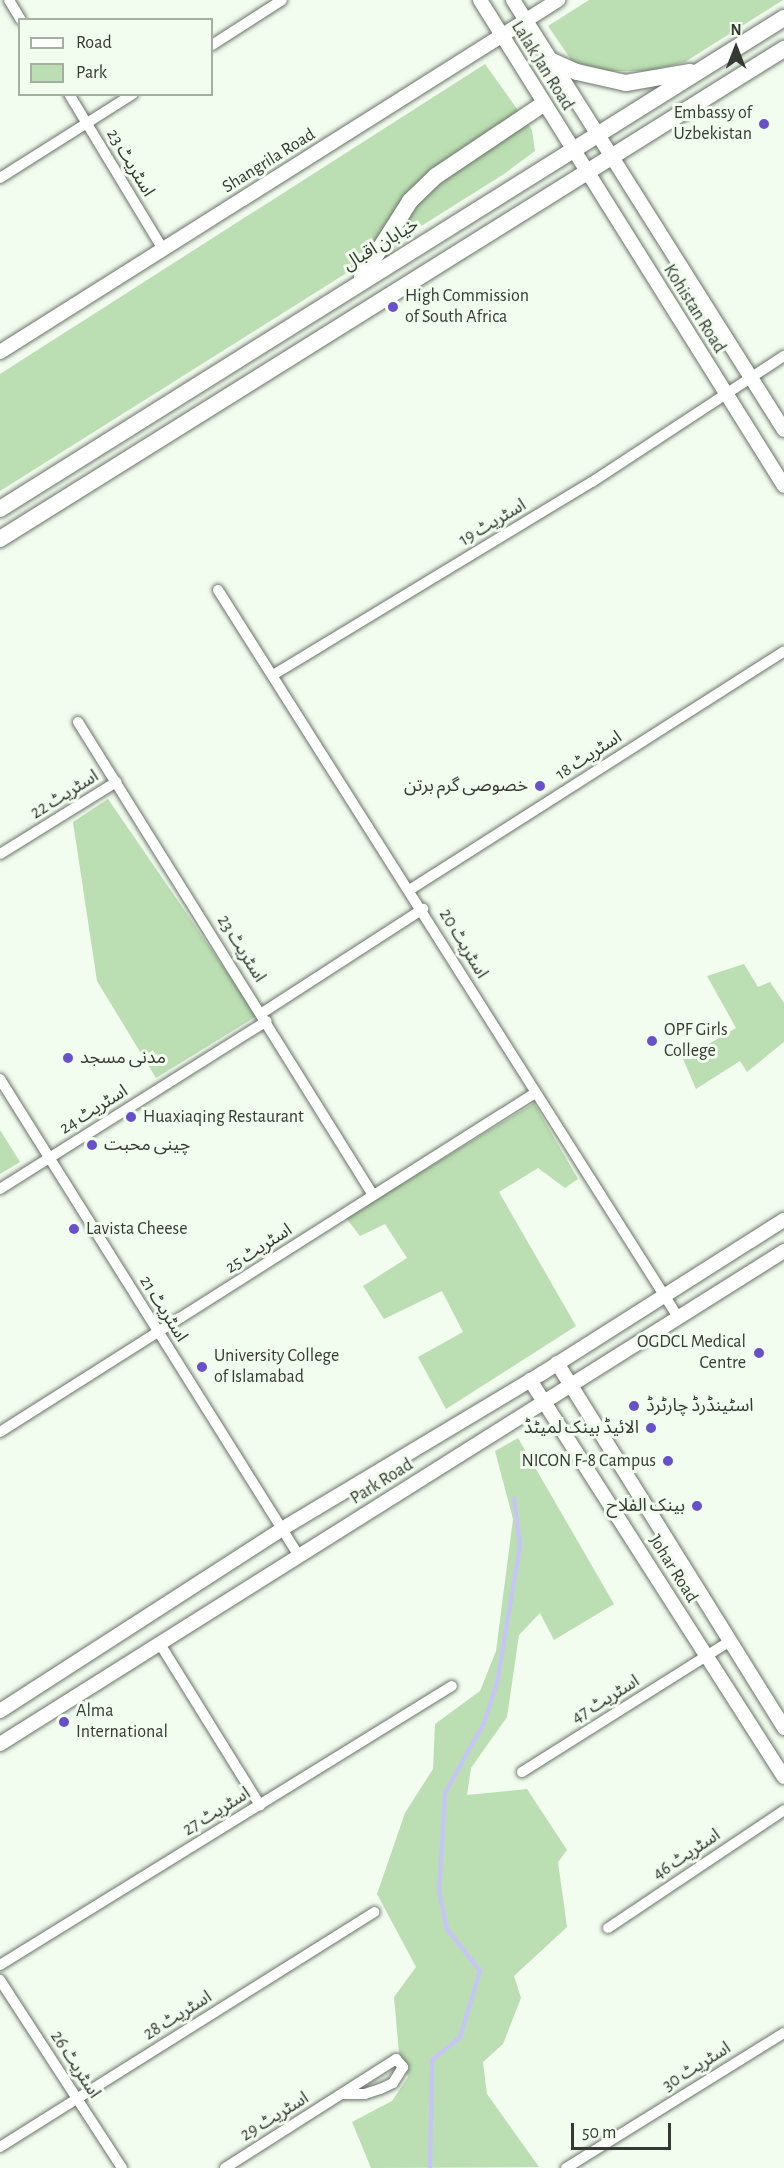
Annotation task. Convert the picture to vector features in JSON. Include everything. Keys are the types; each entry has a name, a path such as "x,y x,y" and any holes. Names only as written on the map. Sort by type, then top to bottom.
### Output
{"main road":[{"name":"خیابان اقبال","path":"0,509 360,280 573,151 784,18"},
{"path":"0,539 784,49"},
{"path":"552,61 577,72 626,83 701,70"},
{"path":"360,280 394,223 436,176 543,104"}],"street":[{"path":"9,0 20,18"},
{"path":"213,44 282,0"},
{"name":"Lalak Jan Road","path":"480,0 573,151"},
{"name":"Lalak Jan Road","path":"513,0 598,135"},
{"name":"Shangrila Road","path":"0,352 558,0"},
{"name":"اسٹریٹ 23","path":"70,96 163,249"},
{"path":"0,178 130,96"},
{"name":"Kohistan Road","path":"598,135 784,430"},
{"name":"Kohistan Road","path":"573,151 784,486"},
{"name":"اسٹریٹ 19","path":"273,675 592,482 725,392 784,356"},
{"name":"اسٹریٹ 20","path":"218,590 411,889 535,1093 678,1317"},
{"name":"اسٹریٹ 18","path":"411,889 784,651"},
{"name":"اسٹریٹ 23","path":"78,722 265,1017 373,1195"},
{"name":"اسٹریٹ 22","path":"0,854 116,782"},
{"name":"اسٹریٹ 24","path":"0,1189 265,1017 423,909"},
{"name":"اسٹریٹ 21","path":"0,1079 299,1556"},
{"name":"اسٹریٹ 25","path":"0,1432 535,1093"},
{"name":"Park Road","path":"0,1711 282,1529 557,1364 784,1220"},
{"name":"Park Road","path":"0,1744 784,1251"},
{"name":"Johar Road","path":"557,1364 784,1728"},
{"name":"Johar Road","path":"530,1380 784,1778"},
{"name":"اسٹریٹ 47","path":"522,1772 730,1641"},
{"path":"160,1644 260,1805"},
{"name":"اسٹریٹ 27","path":"0,1965 452,1686"},
{"name":"اسٹریٹ 46","path":"608,1928 784,1810"},
{"name":"اسٹریٹ 28","path":"0,2147 374,1912"},
{"name":"اسٹریٹ 26","path":"0,1980 122,2168"},
{"name":"اسٹریٹ 30","path":"566,2168 784,2032"},
{"name":"اسٹریٹ 29","path":"225,2168 396,2059 403,2067 393,2083 380,2089 364,2094 342,2094"}],"green space":[{"path":"589,0 783,0 685,62 649,71 604,71 572,61 548,26"},
{"path":"485,64 532,130 535,151 504,174 0,491 0,374"},
{"path":"108,799 257,1016 156,1078 97,981 73,822"},
{"path":"744,964 758,987 770,982 784,1003 784,1042 747,1072 740,1061 696,1089 683,1059 736,1028 707,976"},
{"path":"534,1103 578,1179 565,1188 538,1168 499,1192 576,1326 446,1409 418,1357 463,1332 442,1291 384,1319 363,1286 407,1258 385,1224 360,1236 346,1218"},
{"path":"0,1130 20,1162 0,1174"},
{"path":"518,1438 614,1604 554,1640 540,1613 519,1635 507,1717 471,1768 467,1795 527,1789 567,1850 558,1862 567,1927 514,1976 521,1998 503,2044 483,2062 487,2094 539,2167 371,2168 352,2122 392,2101 408,2077 399,2053 394,1997 416,1967 377,1894 405,1813 433,1769 435,1724 480,1691 496,1651 513,1519 495,1451"}],"waterway":[{"path":"430,2168 432,2060 460,2037 480,1971 447,1929 439,1892 445,1793 484,1723 497,1683 520,1545 514,1498"}],"place":[{"name":"Embassy of Uzbekistan","path":"764,124"},
{"name":"High Commission of South Africa","path":"393,307"},
{"name":"خصوصی گرم برتن","path":"540,786"},
{"name":"OPF Girls College","path":"652,1041"},
{"name":"مدنی مسجد","path":"68,1058"},
{"name":"Huaxiaqing Restaurant","path":"131,1117"},
{"name":"چینی محبت","path":"92,1145"},
{"name":"Lavista Cheese","path":"74,1229"},
{"name":"OGDCL Medical Centre","path":"759,1353"},
{"name":"University College of Islamabad","path":"202,1367"},
{"name":"اسٹینڈرڈ چارٹرڈ","path":"634,1406"},
{"name":"الائیڈ بینک لمیٹڈ","path":"651,1428"},
{"name":"NICON F-8 Campus","path":"668,1461"},
{"name":"بینک الفلاح","path":"697,1506"},
{"name":"Alma International","path":"64,1722"}]}
